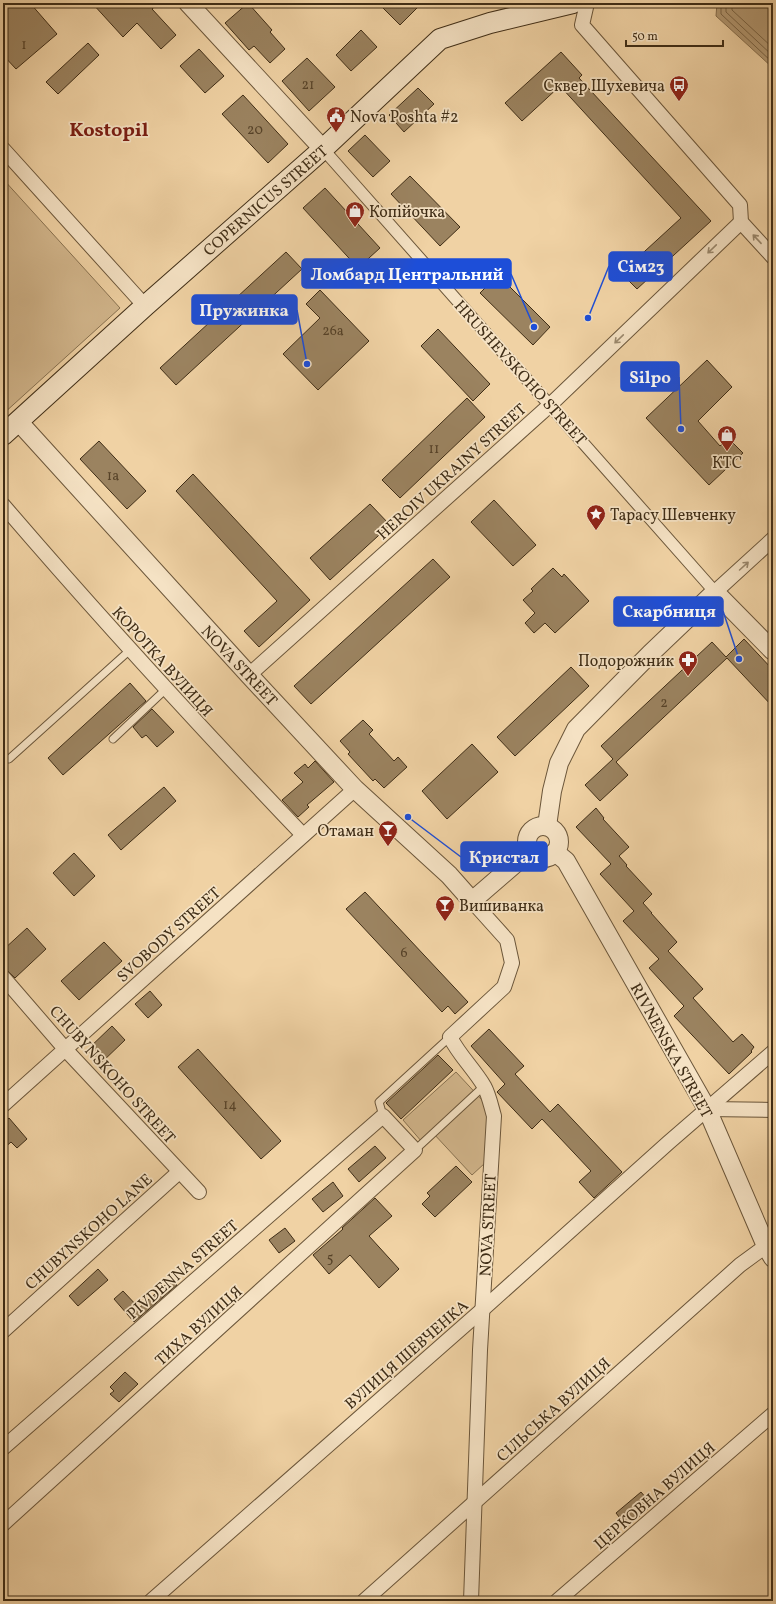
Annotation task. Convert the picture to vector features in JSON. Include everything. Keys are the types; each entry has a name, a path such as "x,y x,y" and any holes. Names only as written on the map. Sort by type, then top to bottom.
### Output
{"main road":[{"name":"COPERNICUS STREET","path":"3,435 145,306 323,149 440,39 490,23 573,3"}],"street":[{"name":"HRUSHEVSKOHO STREET","path":"188,3 323,149 715,592 773,651"},
{"path":"587,3 582,25 740,205 740,222 773,257"},
{"path":"3,149 145,306"},
{"name":"HEROIV UKRAINY STREET","path":"249,676 550,405 740,222"},
{"name":"NOVA STREET","path":"18,421 249,676 355,789 448,875 508,940 512,963 504,987 450,1037 456,1049 484,1086 490,1099 494,1116 482,1310 471,1601"},
{"name":"КОРОТКА ВУЛИЦЯ","path":"3,505 130,650 203,730 303,835"},
{"path":"547,826 552,790 559,763 576,729 650,654 773,539"},
{"name":"SVOBODY STREET","path":"3,1105 355,789"},
{"path":"547,826 552,828 558,836 559,842 555,852 551,856 536,856 528,844 529,834 536,828 547,826"},
{"path":"472,901 531,850"},
{"name":"RIVNENSKA STREET","path":"555,852 566,861 707,1109 770,1252"},
{"name":"CHUBYNSKOHO STREET","path":"3,977 66,1050 199,1192"},
{"name":"ВУЛИЦЯ ШЕВЧЕНКА","path":"151,1601 773,1052"},
{"path":"707,1109 773,1110"},
{"path":"383,1116 414,1150"},
{"name":"PIVDENNA STREET","path":"3,1448 383,1116"},
{"name":"ТИХА ВУЛИЦЯ","path":"3,1524 414,1150"},
{"name":"CHUBYNSKOHO LANE","path":"3,1331 179,1172"},
{"name":"СІЛЬСЬКА ВУЛИЦЯ","path":"364,1601 740,1265 770,1252"},
{"name":"ЦЕРКОВНА ВУЛИЦЯ","path":"558,1601 773,1414"}],"lane":[{"path":"9,759 130,650"},
{"path":"113,739 166,689"},
{"path":"383,1116 379,1102 450,1037"},
{"path":"414,1150 484,1086"}],"shaded area":[{"path":"3,179 120,308 3,414"},
{"path":"456,1072 483,1101 488,1119 485,1163 472,1175 433,1133 422,1142 403,1120"}],"water":[{"path":"717,3 773,3 773,68 716,16"}],"building":[{"path":"3,3 30,3 57,34 16,69 3,55"},
{"path":"92,3 159,3 152,9 176,35 161,49 137,23 123,37"},
{"path":"248,3 272,30 270,32 285,49 270,63 254,46 249,50 225,23"},
{"path":"388,3 422,3 400,25 383,8"},
{"path":"361,30 377,47 351,71 336,55"},
{"path":"88,43 99,55 58,94 46,82"},
{"path":"199,49 224,76 205,93 180,66"},
{"path":"561,52 582,75 579,78 711,221 637,289 621,273 681,218 560,86 522,121 505,103"},
{"path":"307,58 335,87 309,111 282,81"},
{"path":"418,88 434,104 404,132 389,115"},
{"path":"243,95 288,144 268,163 222,114"},
{"path":"365,135 390,161 373,177 348,151"},
{"path":"410,176 460,227 440,246 391,194"},
{"path":"325,188 380,248 358,268 303,208"},
{"path":"286,252 302,269 176,385 160,368"},
{"path":"498,275 550,327 533,345 480,293"},
{"path":"320,290 369,341 318,390 283,354 320,318 306,304"},
{"path":"438,329 490,384 473,401 421,346"},
{"path":"707,360 732,387 698,421 720,446 728,438 743,453 709,485 646,418"},
{"path":"467,398 485,417 400,498 382,480"},
{"path":"99,441 146,491 127,509 80,459"},
{"path":"193,474 310,600 259,647 244,631 277,601 176,491"},
{"path":"494,500 536,545 513,566 471,522"},
{"path":"370,504 390,525 330,580 310,558"},
{"path":"433,559 450,577 311,704 294,686"},
{"path":"553,568 562,577 564,574 589,601 555,633 545,623 534,633 525,623 535,613 523,600 533,591 531,589"},
{"path":"744,639 773,670 773,707 727,658 616,762 628,775 600,801 585,785 613,759 601,746 712,642 726,657"},
{"path":"571,667 589,686 515,756 497,737"},
{"path":"130,683 146,701 63,775 48,758"},
{"path":"152,709 174,732 157,747 146,735 142,738 133,727"},
{"path":"363,720 373,730 369,734 394,761 398,757 407,767 384,788 375,779 373,781 348,754 350,752 340,741"},
{"path":"472,744 498,772 447,819 422,791"},
{"path":"315,761 334,782 307,805 309,807 298,817 282,800 303,782 294,773 305,764 308,768"},
{"path":"164,787 176,801 121,850 108,835"},
{"path":"596,808 604,818 603,819 629,847 619,856 627,865 626,866 652,894 643,903 677,942 668,951 703,989 693,998 733,1042 742,1034 754,1047 751,1051 752,1052 729,1074 674,1016 684,1006 649,968 659,959 623,921 634,911 600,874 611,864 576,827"},
{"path":"74,853 95,876 74,896 53,873"},
{"path":"365,892 468,1002 455,1014 448,1006 442,1012 346,909"},
{"path":"27,928 46,949 15,978 3,966 3,950"},
{"path":"104,942 122,961 79,1000 61,981"},
{"path":"150,991 162,1005 148,1018 135,1004"},
{"path":"112,1026 125,1040 100,1064 87,1050"},
{"path":"489,1029 524,1066 515,1074 550,1112 558,1104 622,1172 594,1198 579,1182 591,1171 542,1119 532,1129 497,1092 505,1084 471,1046"},
{"path":"198,1049 281,1141 261,1159 178,1067"},
{"path":"438,1055 453,1070 401,1119 386,1103"},
{"path":"9,1118 27,1139 17,1148 11,1142 3,1149 3,1123"},
{"path":"375,1146 386,1158 359,1182 348,1169"},
{"path":"456,1166 472,1182 435,1217 422,1204 430,1196 427,1193"},
{"path":"333,1182 343,1196 323,1212 312,1199"},
{"path":"375,1198 392,1216 369,1236 399,1269 379,1288 350,1255 329,1274 313,1255"},
{"path":"285,1228 295,1241 279,1253 269,1240"},
{"path":"98,1269 108,1280 78,1306 69,1296"},
{"path":"172,1279 177,1285 134,1322 114,1299 123,1291 139,1308"},
{"path":"125,1372 138,1384 119,1402 110,1394 114,1391 110,1387"},
{"path":"641,1492 652,1505 627,1527 616,1513"}],"place":[{"name":"Сквер Шухевича","path":"679,102"},
{"name":"Nova Poshta #2","path":"336,133"},
{"name":"Копійочка","path":"355,228"},
{"name":"Сім23","path":"588,318"},
{"name":"Ломбард Центральний","path":"534,327"},
{"name":"Пружинка","path":"307,364"},
{"name":"Silpo","path":"681,429"},
{"name":"КТС","path":"727,452"},
{"name":"Тарасу Шевченку","path":"596,531"},
{"name":"Скарбниця","path":"739,659"},
{"name":"Подорожник","path":"688,677"},
{"name":"Кристал","path":"408,817"},
{"name":"Отаман","path":"388,847"},
{"name":"Вишиванка","path":"445,922"}],"district":[{"name":"Kostopil","path":"109,129"}]}
